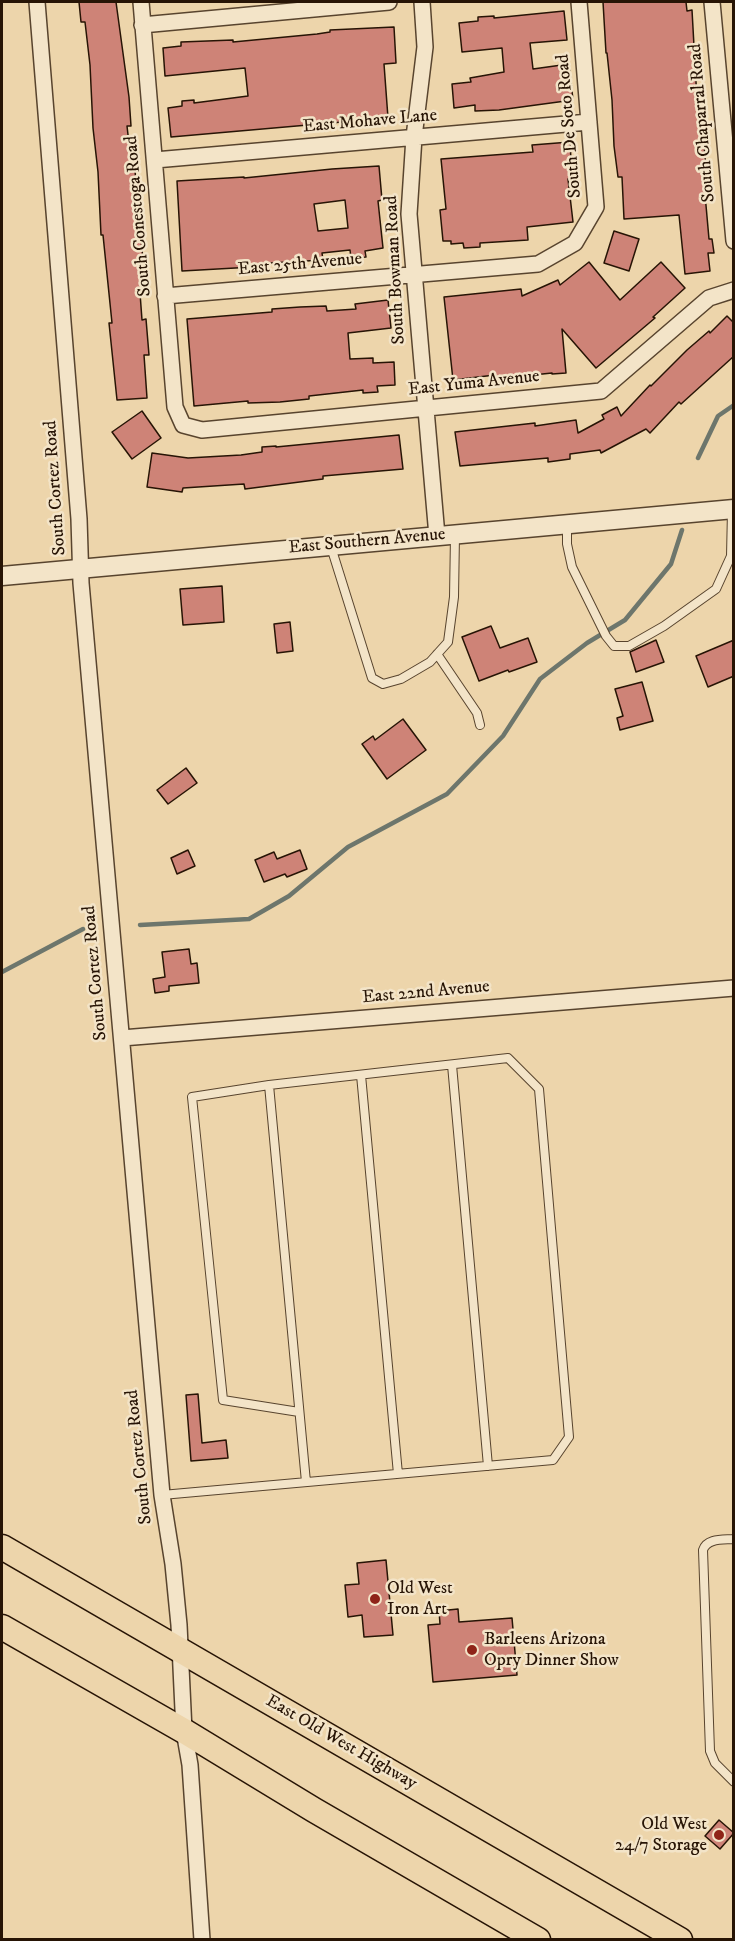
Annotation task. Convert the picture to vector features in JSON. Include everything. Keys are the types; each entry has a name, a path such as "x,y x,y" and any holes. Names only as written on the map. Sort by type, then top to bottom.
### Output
{"main road":[{"name":"East Old West Highway","path":"2,1547 680,1940"},
{"path":"2,1627 184,1731 314,1810 538,1940"}],"street":[{"name":"South Cortez Road","path":"36,2 78,508 81,583 162,1495 173,1564 179,1625 184,1731 190,1765 202,1940"},
{"name":"South Conestoga Road","path":"141,2 175,406 183,425"},
{"path":"142,25 358,3 389,2"},
{"name":"South Bowman Road","path":"423,2 425,47 414,137 409,214 426,408 446,535"},
{"name":"South De Soto Road","path":"575,243 596,207 579,2"},
{"name":"South Chaparral Road","path":"712,2 734,241"},
{"name":"East Mohave Lane","path":"155,160 590,122"},
{"name":"East 25th Avenue","path":"165,296 538,264 575,243"},
{"name":"East Yuma Avenue","path":"183,425 202,430 601,391 709,298 734,290"},
{"name":"East Southern Avenue","path":"2,576 733,509"},
{"name":"East 22nd Avenue","path":"122,1038 734,988"}],"lane":[{"path":"567,524 567,544 572,567 606,636 614,646 629,646 664,626 716,589 731,556 733,509"},
{"path":"331,546 372,678 383,684 401,679 430,662 448,642 454,597 446,535"},
{"path":"437,654 477,713 480,725"},
{"path":"162,1495 553,1460 569,1437 538,1089 508,1058 269,1085 192,1097 223,1400 299,1412"},
{"path":"452,1065 489,1466"},
{"path":"361,1075 398,1474"},
{"path":"269,1085 306,1482"},
{"path":"734,1539 709,1542 703,1550 710,1751 715,1763 734,1782"}],"building":[{"path":"79,2 116,2 129,97 131,126 127,126 132,170 135,170 137,197 134,197 138,241 141,240 144,269 141,269 144,293 140,293 142,320 146,319 149,355 144,355 147,398 117,400 109,323 112,323 103,235 101,235 90,65 85,22 81,22"},
{"path":"603,2 686,2 687,11 692,10 698,118 702,118 707,183 704,183 709,239 712,239 714,253 708,253 710,271 685,274 679,215 624,219 622,177 618,177 614,146"},
{"path":"564,11 567,40 530,43 533,69 569,64 573,100 499,110 475,111 475,105 454,108 452,84 471,82 470,78 504,72 502,48 462,52 459,23 478,21 478,17 494,16 494,18"},
{"path":"394,27 396,63 384,64 388,118 171,137 168,108 182,106 182,101 194,100 194,103 248,96 245,68 165,76 163,48 181,46 181,42 233,40 233,42 317,34 330,32 330,30"},
{"path":"570,142 572,178 568,179 573,222 527,227 528,240 480,243 480,247 464,248 463,243 451,244 451,241 443,241 440,210 446,209 441,159 533,152 532,145"},
{"path":"379,166 382,200 378,201 383,248 365,251 366,257 351,258 350,250 322,253 323,260 182,271 177,181 244,178","holes":["345,200 348,228 318,231 314,204"]},
{"path":"614,231 639,239 629,271 604,263"},
{"path":"589,262 620,300 661,262 685,288 653,317 655,318 596,368 562,329 566,373 495,379 495,375 453,380 444,297 521,289 522,296 558,280 560,285"},
{"path":"388,300 391,328 348,333 350,359 373,358 373,363 394,362 395,385 377,386 378,392 363,393 363,390 280,402 248,403 248,401 194,406 187,319 272,312 272,309 300,307 326,306 327,311 356,309 355,304"},
{"path":"727,316 734,323 734,356 681,404 679,402 650,433 646,429 601,453 600,450 570,454 570,459 548,462 548,458 460,466 455,432 535,423 535,426 576,420 578,433 604,419 602,415 617,407 621,416 687,350 709,331 710,333"},
{"path":"142,411 161,438 132,459 112,432"},
{"path":"399,435 403,469 323,476 323,479 245,489 244,484 183,488 182,492 147,487 152,453 188,458 241,455 262,452 262,447"},
{"path":"222,586 224,622 183,625 180,589"},
{"path":"290,622 293,651 277,653 274,624"},
{"path":"491,626 500,648 528,638 537,662 479,681 462,637"},
{"path":"656,640 664,662 636,672 630,652"},
{"path":"734,640 734,676 708,687 696,656"},
{"path":"642,682 653,721 620,730 617,718 623,716 615,689"},
{"path":"403,719 426,750 387,779 362,744 373,736 375,740"},
{"path":"186,768 197,783 168,804 157,790"},
{"path":"188,850 195,866 177,874 171,858"},
{"path":"300,850 307,869 287,877 285,874 264,882 255,860 274,852 277,859"},
{"path":"189,949 191,964 197,963 199,983 169,986 169,991 155,993 153,979 165,977 162,952"},
{"path":"198,1394 202,1443 226,1440 228,1458 191,1461 186,1395"},
{"name":"Old West Iron Art","path":"386,1560 393,1635 364,1637 362,1615 348,1617 345,1585 359,1584 357,1563"},
{"name":"Barleens Arizona Opry Dinner Show","path":"458,1609 459,1622 512,1618 517,1675 433,1682 428,1625 440,1624 439,1611"},
{"name":"Old West 24/7 Storage","path":"719,1820 734,1833 720,1849 705,1836"}],"waterway":[{"path":"698,458 718,416 734,405"},
{"path":"140,925 249,919 289,896 348,847 447,794 503,736 540,679 587,643 625,620 671,564 682,530"},
{"path":"2,972 83,929"}],"place":[{"name":"Old West Iron Art","path":"375,1599"},
{"name":"Barleens Arizona Opry Dinner Show","path":"472,1650"},
{"name":"Old West 24/7 Storage","path":"719,1835"}]}
